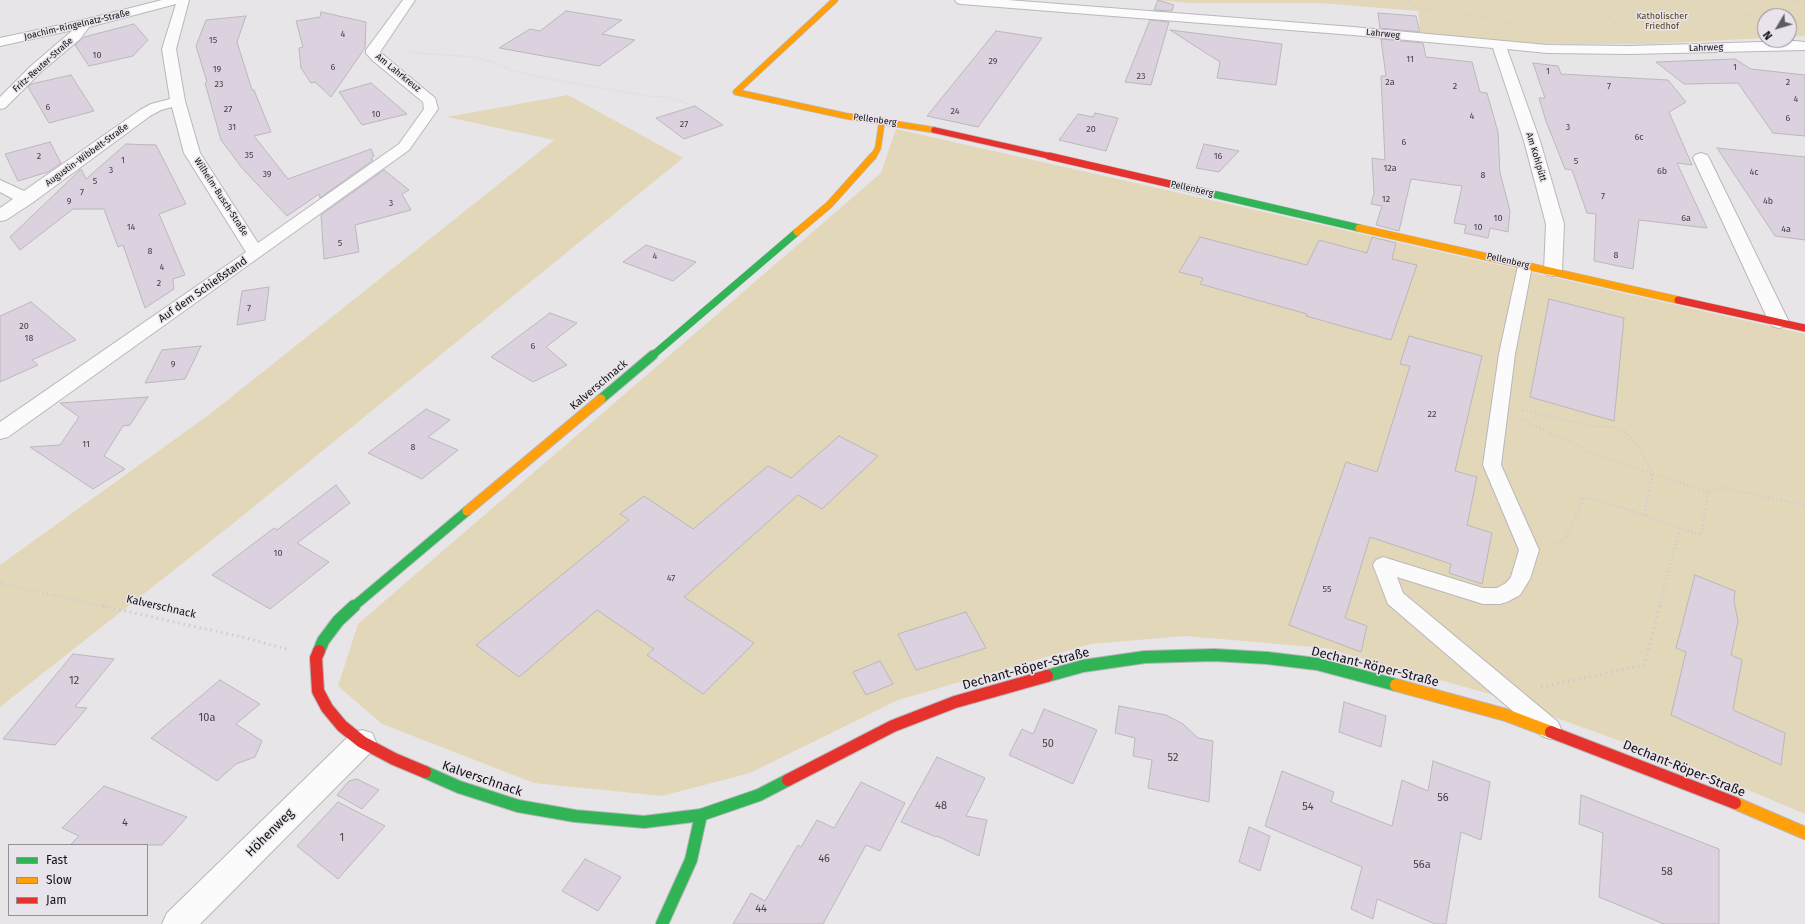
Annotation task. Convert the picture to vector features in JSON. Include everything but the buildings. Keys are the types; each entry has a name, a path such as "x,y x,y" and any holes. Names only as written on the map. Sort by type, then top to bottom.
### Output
{"street":[{"name":"Joachim-Ringelnatz-Straße","path":"0,42 84,24 177,0"},
{"name":"Wilhelm-Busch-Straße","path":"183,0 169,49 178,101 192,153 256,253"},
{"name":"Am Lahrkreuz","path":"404,147 431,109 430,101 373,53 409,0"},
{"name":"Pellenberg","path":"835,0 736,92 846,116 924,127 1525,266 1805,328"},
{"name":"Lahrweg","path":"961,0 1033,3 1499,45 1583,50 1805,46"},
{"name":"Fritz-Reuter-Straße","path":"0,105 36,70 75,36 84,24"},
{"name":"Am Kohlpütt","path":"1499,45 1532,142 1555,224 1553,271"},
{"name":"Augustin-Wibbelt-Straße","path":"0,216 146,113 156,107 178,101"},
{"name":"Kalverschnack","path":"701,815 644,822 575,816 518,806 459,787 394,759 362,742 342,726 327,708 318,691 316,658 324,641 338,621 357,603 613,389 829,205 872,159 878,148 882,121"},
{"name":"Auf dem Schießstand","path":"0,432 256,253 404,147"},
{"path":"1701,158 1779,322"},
{"path":"0,185 26,199"},
{"name":"Dechant-Röper-Straße","path":"701,815 759,796 893,726 955,702 1083,666 1145,657 1214,655 1266,658 1317,664 1506,715 1710,793 1805,833"},
{"name":"Höhenweg","path":"178,924 362,742"},
{"path":"662,924 691,860 701,815"}],"lane":[{"path":"1525,266 1507,354 1492,465 1529,550 1520,578 1513,589 1500,596 1483,596 1383,565 1395,598 1555,733"}],"path":[{"path":"1409,0 1413,7 1530,26"},
{"path":"1439,0 1447,12"},
{"path":"1481,0 1494,20"},
{"path":"1508,0 1526,26"},
{"path":"1535,0 1557,28"},
{"path":"1565,0 1590,28"},
{"path":"1594,0 1620,29 1615,29"},
{"path":"1623,0 1649,30 1642,29"},
{"path":"1650,0 1682,30 1678,30"},
{"path":"1682,0 1697,2 1706,0 1726,5 1740,13 1757,17"},
{"path":"1782,0 1805,1"},
{"path":"1661,10 1683,11 1702,30 1695,30"},
{"path":"1550,27 1564,28"},
{"path":"1584,28 1596,29"},
{"path":"374,50 473,57 492,62 510,70 544,78 648,96 668,97 690,104"},
{"path":"1499,407 1592,426 1612,427 1626,432 1639,447 1654,474 1644,515"},
{"path":"1499,407 1582,447 1588,452 1708,492 1719,488 1805,506"},
{"path":"1566,538 1583,499 1589,498 1701,535 1708,492"},
{"path":"1509,694 1644,665 1680,528"},
{"name":"Kalverschnack","path":"0,583 246,638 316,658"}],"green space":[{"name":"Katholischer Friedhof","path":"1156,0 1805,0 1805,36 1797,36 1797,8 1757,8 1757,38 1649,44 1545,44 1421,35 1418,11 1319,3 1191,3"},
{"path":"568,95 683,158 235,522 0,707 0,565 210,414 554,140 447,117"},
{"path":"896,129 1805,334 1805,814 1698,769 1490,694 1325,648 1185,636 1091,644 898,700 750,773 662,796 534,783 382,724 338,686 358,624 881,173"}],"traffic: fast":[{"path":"1170,184 1359,228"},
{"path":"601,399 797,232"},
{"path":"319,651 323,641 338,621 357,603 467,511"},
{"path":"1047,676 1083,666 1145,657 1214,655 1267,658 1317,664 1396,685"},
{"path":"425,772 459,787 518,806 575,816 644,822 701,815"},
{"path":"662,924 691,860 701,815 759,795 788,780"}],"traffic: slow":[{"path":"835,0 736,92 846,116 934,130"},
{"path":"797,232 829,205 872,159 878,148 882,121"},
{"path":"1359,228 1678,300"},
{"path":"467,511 601,399"},
{"path":"1396,685 1506,715 1551,732"},
{"path":"1735,803 1805,833"}],"traffic: jam":[{"path":"934,130 1170,184"},
{"path":"1678,300 1805,328"},
{"path":"319,651 316,658 318,691 327,708 342,726 362,742 394,759 425,772"},
{"path":"788,780 893,726 955,702 1047,676"},
{"path":"1551,732 1735,803"}]}
